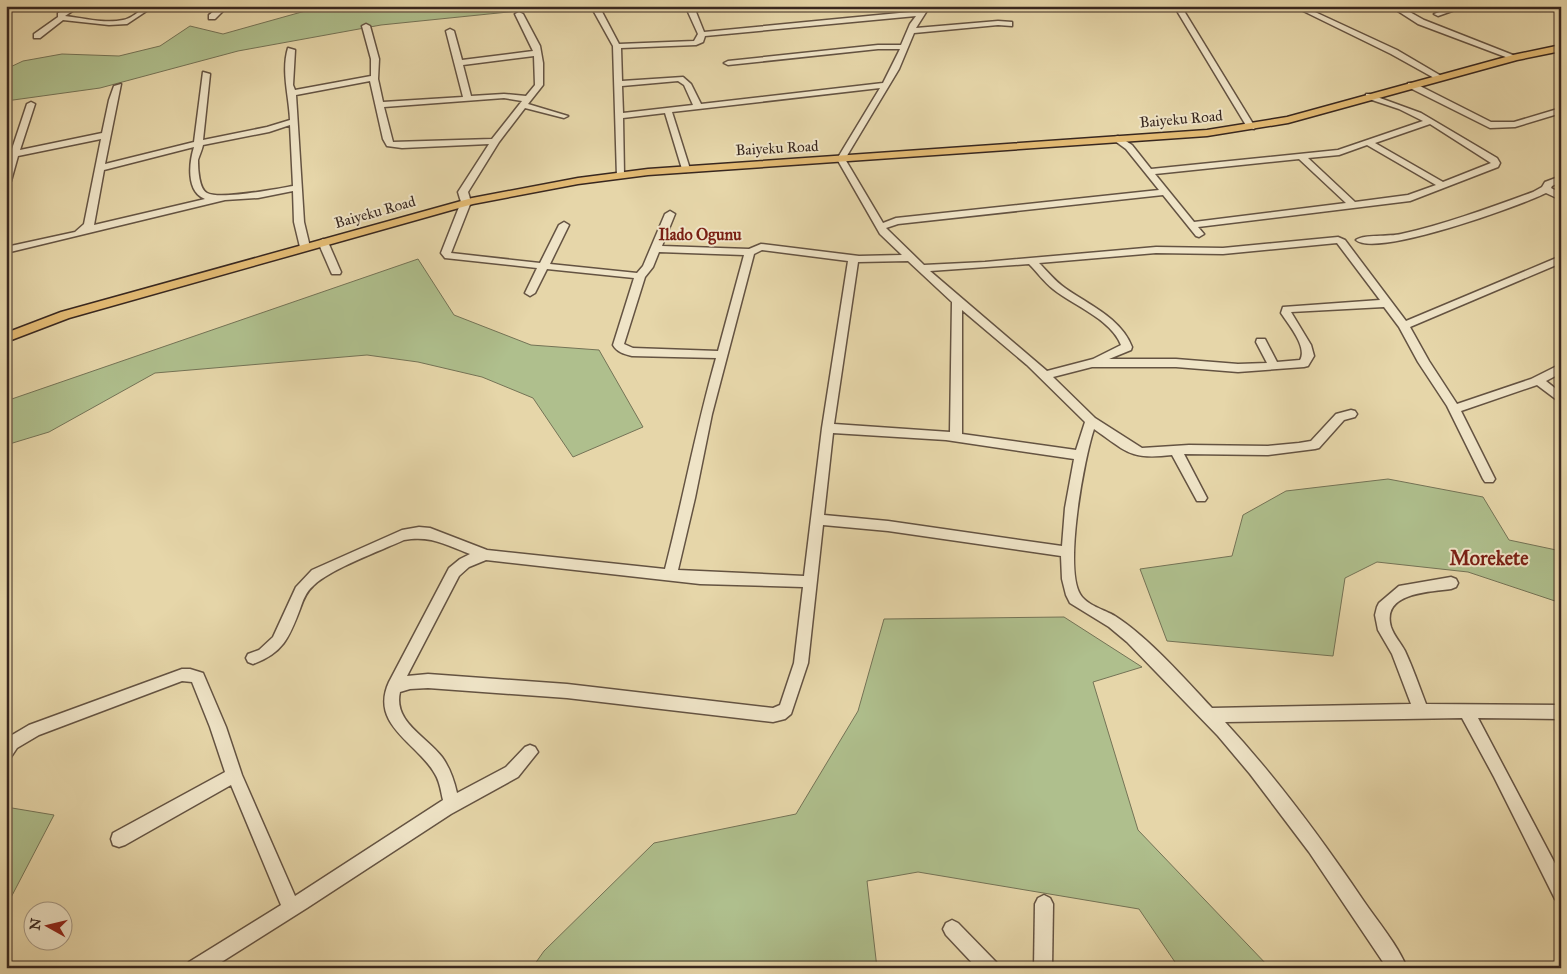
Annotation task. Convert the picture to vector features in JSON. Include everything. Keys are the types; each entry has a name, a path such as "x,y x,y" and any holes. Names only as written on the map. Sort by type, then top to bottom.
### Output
{"main road":[{"name":"Baiyeku Road","path":"6,338 65,315 466,202 502,194 620,175 686,169 1125,142 1251,127 1288,120 1369,96 1384,97 1411,85 1514,57 1561,48"}],"street":[{"path":"37,36 62,18 61,15 77,6"},
{"path":"62,18 109,23 127,22 151,6"},
{"path":"212,17 225,6"},
{"path":"617,46 696,42 700,40 702,34 692,12 696,8 705,6"},
{"path":"1177,6 1251,127"},
{"path":"1299,8 1319,6"},
{"path":"1393,6 1422,22 1514,57"},
{"path":"1438,14 1463,6"},
{"path":"1299,8 1394,52 1439,78"},
{"path":"597,10 617,46 620,175"},
{"path":"702,34 924,10"},
{"path":"924,10 911,31 895,68 841,159 885,234 957,300 1044,375 1091,421 1136,451 1144,453 1176,450 1267,452 1302,448 1315,445 1340,417 1351,414"},
{"path":"519,14 535,44 540,63 539,84 495,141 463,192 466,202 446,253 448,256 640,276"},
{"path":"911,31 998,23 1009,24"},
{"path":"366,26 372,42 376,72 374,78 384,107 387,139 394,145 495,141"},
{"path":"450,31 468,98"},
{"path":"728,63 878,47 904,47"},
{"path":"291,50 289,85 292,93 296,188 299,222 305,247"},
{"path":"457,62 537,53"},
{"path":"206,74 199,144 194,160 197,189 203,195 215,199"},
{"path":"292,93 374,78"},
{"path":"618,84 680,80 687,84 698,107"},
{"path":"618,116 885,85"},
{"path":"1411,85 1490,125 1515,124 1561,110"},
{"path":"86,230 89,225 113,100 118,86"},
{"path":"384,107 504,96 564,116"},
{"path":"1192,225 1410,198 1495,165 1496,163 1477,149 1384,97"},
{"path":"6,181 31,104"},
{"path":"668,111 686,169"},
{"path":"1149,172 1344,151 1429,122"},
{"path":"101,166 294,124"},
{"path":"16,154 107,135"},
{"path":"1125,142 1199,234"},
{"path":"1369,143 1444,186"},
{"path":"1302,157 1352,204"},
{"path":"1361,240 1392,239 1464,220 1546,189 1548,184 1561,179"},
{"path":"6,250 78,234 86,230 215,199 258,195 296,188"},
{"path":"1546,189 1561,197"},
{"path":"878,222 1165,192"},
{"path":"670,214 648,267 640,276 618,345 632,352 723,355"},
{"path":"530,293 564,226"},
{"path":"656,249 750,252 761,247 853,259 916,263 1031,261 1156,250 1223,251 1338,240 1342,242 1404,326 1454,409 1489,479"},
{"path":"323,242 336,272"},
{"path":"670,575 689,498 706,414 750,252"},
{"path":"394,687 410,682 428,680 567,691 731,711 780,714 786,709 801,663 828,428 853,259"},
{"path":"1404,326 1561,259"},
{"path":"1031,261 1056,286 1110,324 1124,337 1127,347 1092,363 1044,375"},
{"path":"956,438 957,300"},
{"path":"1092,363 1170,362 1238,368 1304,363 1308,356 1306,345 1286,313 1287,310 1388,303"},
{"path":"1261,342 1274,366"},
{"path":"1454,409 1538,380 1561,368"},
{"path":"1538,380 1561,399"},
{"path":"1091,421 1080,455 1068,533 1068,581 1074,598 1122,628 1172,676 1251,762 1321,852 1398,968"},
{"path":"828,428 956,438 1080,455"},
{"path":"1176,450 1201,498"},
{"path":"817,519 888,526 1068,552"},
{"path":"253,658 266,655 274,648 281,638 299,593 306,583 318,574 402,535 430,532 486,555 670,575 734,580 811,582"},
{"path":"452,804 442,770 423,746 395,718 392,704 394,687 454,572 468,560 486,555"},
{"path":"1421,711 1398,652 1386,630 1382,615 1384,607 1404,590 1451,583"},
{"path":"6,752 12,743 34,730 132,692 182,675 198,678 218,727 234,775 291,908"},
{"path":"1208,716 1421,711 1561,712"},
{"path":"1467,712 1555,871 1561,893"},
{"path":"197,967 452,804 512,772 530,752"},
{"path":"119,839 234,775"},
{"path":"1043,968 1044,904"},
{"path":"952,929 990,968"}],"green space":[{"path":"323,6 567,6 381,25 238,51 100,88 6,101 6,69 23,61 62,54 119,56 160,46 190,26 223,34"},
{"path":"418,259 454,315 531,345 599,350 643,427 573,457 533,398 482,377 418,362 367,355 155,373 49,432 6,445 6,401"},
{"path":"1388,479 1483,497 1509,540 1561,551 1561,603 1468,572 1377,562 1345,578 1333,656 1167,641 1140,569 1232,556 1243,515 1286,491"},
{"path":"1064,617 1142,667 1093,682 1138,830 1270,968 1179,968 1139,909 918,872 867,881 877,968 532,968 544,951 654,843 796,814 858,711 884,619"},
{"path":"6,807 54,815 6,907"}],"district":[{"name":"Ilado Ogunu","path":"700,234"},
{"name":"Morekete","path":"1489,558"}]}
